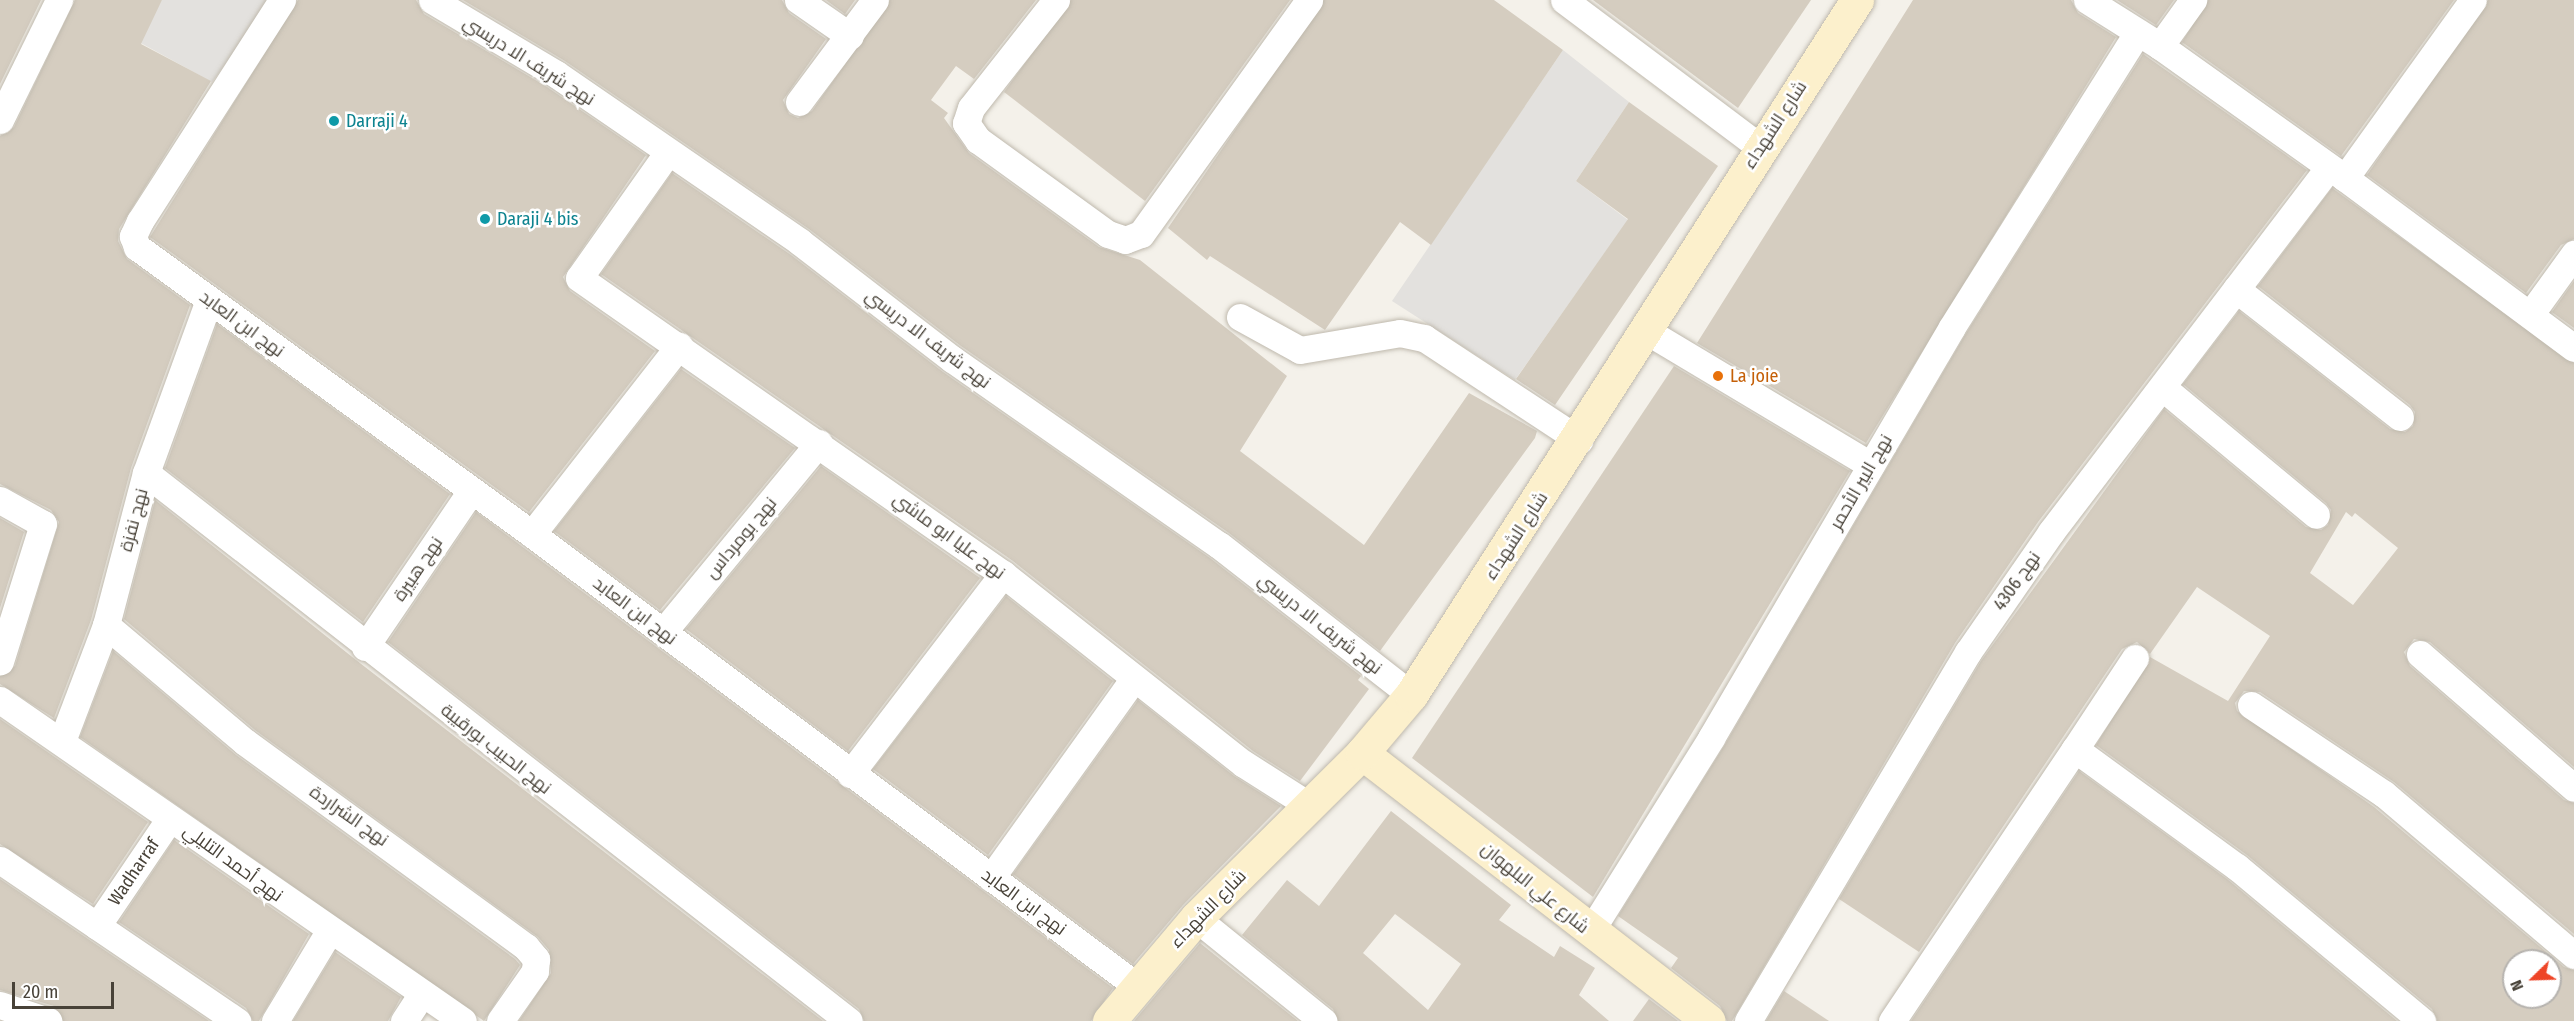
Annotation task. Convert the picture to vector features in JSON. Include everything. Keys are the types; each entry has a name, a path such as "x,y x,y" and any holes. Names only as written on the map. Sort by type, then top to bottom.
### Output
{"street":[{"path":"0,120 59,0"},
{"name":"نهج ابن العابد","path":"282,0 133,236 147,258 209,300 532,534 850,774 1138,987"},
{"name":"نهج شريف الا دريسي","path":"432,0 556,74 800,242 952,359 1219,545 1411,695"},
{"path":"798,0 850,36"},
{"path":"799,102 875,0"},
{"path":"1056,0 971,108 966,123 978,140 1108,234 1125,240 1141,234 1309,0"},
{"path":"1564,0 1760,147"},
{"name":"شارع الشهداء","path":"1109,1021 1196,918 1362,753 1411,695 1579,440 1760,147 1857,0"},
{"path":"2087,0 2160,46 2532,312 2574,348"},
{"path":"2160,46 2193,0"},
{"name":"نهج 4306","path":"1748,1021 1968,652 2051,532 2236,290 2337,173 2473,0"},
{"name":"نهج البير الأحمر","path":"1590,932 1871,465 2137,33"},
{"name":"نهج عليا ابو ماشي","path":"668,152 579,278 819,443 1003,574 1133,680 1244,764 1310,806"},
{"path":"2532,312 2574,254"},
{"path":"2236,290 2400,417"},
{"name":"نهج نفزة","path":"62,741 106,625 146,472 209,300"},
{"path":"1240,317 1300,350 1400,333 1424,338 1579,440"},
{"path":"1645,330 1871,465"},
{"path":"532,534 679,346"},
{"path":"2162,387 2316,515"},
{"name":"نهج بومرداس","path":"663,632 819,443"},
{"name":"نهج الحبيب بورقيبة","path":"146,472 365,647 849,1021"},
{"name":"نهج هبيرة","path":"365,647 471,491"},
{"path":"0,500 38,518 43,529 0,661"},
{"path":"850,774 1003,574"},
{"name":"نهج الشراردة","path":"106,625 244,742 526,947 536,959 535,971 500,1021"},
{"path":"2420,654 2574,788"},
{"path":"1892,1021 2135,658"},
{"path":"991,878 1133,680"},
{"name":"نهج أحمد التليلي","path":"1,702 62,741 463,1021"},
{"path":"2251,705 2384,794 2574,955"},
{"path":"2074,749 2237,867 2422,1021"},
{"name":"شارع علي البلهوان","path":"1362,753 1590,932 1709,1021"},
{"name":"Wadharraf","path":"97,926 170,818"},
{"path":"0,860 237,1021"},
{"path":"1196,918 1323,1021"},
{"path":"275,1021 330,930"},
{"path":"404,1021 422,993"},
{"path":"0,1005 48,1021"}],"shaded area":[{"path":"162,0 273,0 212,82 139,42"},
{"path":"1563,50 1629,102 1576,181 1628,220 1515,380 1392,301"}],"building":[{"path":"0,0 41,0 0,84"},
{"path":"75,0 162,0 141,44 211,81 119,229 118,241 127,259 190,305 131,468 91,620 54,718 0,684 0,676 15,666 59,522 51,510 0,484 0,136 14,127"},
{"path":"298,0 416,0 424,14 547,87 646,155 563,277 570,291 655,351 529,512 150,237"},
{"path":"463,0 782,0 789,13 826,39 783,100 789,114 798,118 812,111 890,0 1036,0 974,79 956,66 931,100 948,113 944,118 969,153 1099,247 1140,260 1287,376 1240,451 1364,545 1469,393 1537,431 1535,438 1380,651 1229,533 961,346 809,229 565,61"},
{"path":"826,0 855,0 845,14"},
{"path":"1071,0 1290,0 1145,201 1004,92"},
{"path":"1324,0 1494,0 1563,50 1431,245 1400,222 1325,330 1210,256 1207,260 1168,228"},
{"path":"1593,0 1811,0 1738,108"},
{"path":"1913,0 2071,0 2078,13 2116,37 1866,443 1697,343"},
{"path":"2117,0 2174,0 2156,25"},
{"path":"2208,0 2454,0 2341,156 2182,42"},
{"path":"2488,0 2574,0 2574,239 2561,245 2526,293 2367,175"},
{"path":"2143,54 2307,170 2038,522 1955,643 1732,1021 1727,1021 1720,1006 1671,968 1678,958 1618,916 1724,746 1965,335"},
{"path":"1629,102 1718,166 1555,405 1516,379 1628,219 1576,181"},
{"path":"672,173 791,255 943,372 1210,558 1361,676 1358,680 1369,689 1300,781 1253,751 1013,561 601,274"},
{"path":"2332,188 2574,363 2574,767 2430,642 2414,639 2404,652 2410,666 2564,800 2574,803 2574,934 2394,782 2260,692 2244,691 2235,703 2237,711 2374,807 2543,949 2502,949 2502,1009 2562,1009 2562,965 2574,970 2574,1021 2437,1021 2432,1009 2247,855 2096,745 2150,657 2228,701 2270,636 2197,587 2150,654 2137,642 2122,649 1919,952 1839,899 1981,661 2164,409 2306,527 2321,530 2328,525 2331,510 2326,503 2183,384 2239,311 2390,429 2405,432 2413,426 2415,412 2410,405 2258,286","holes":["2346,512 2352,517 2355,513 2398,548 2353,605 2310,573"]},
{"path":"2574,281 2574,328 2552,312"},
{"path":"217,324 450,494 363,622 165,468"},
{"path":"1674,366 1850,471 1593,897 1412,758"},
{"path":"681,369 795,448 660,610 554,531"},
{"path":"821,466 980,578 848,751 686,629"},
{"path":"155,500 356,660 823,1021 519,1021 551,973 549,950 538,937 255,730 124,619"},
{"path":"476,512 1113,988 1091,1021 864,1021 859,1009 388,642"},
{"path":"0,518 24,532 0,608"},
{"path":"1006,596 1113,681 988,855 873,769"},
{"path":"113,651 236,755 515,959 520,965 484,1021 80,737"},
{"path":"1138,700 1234,776 1281,806 1183,905 1133,964 1013,874"},
{"path":"0,719 148,822 93,904 0,844"},
{"path":"2079,771 2227,879 2397,1021 1911,1021"},
{"path":"1391,811 1511,905 1499,920 1554,957 1560,946 1595,968 1579,995 1609,1021 1338,1021 1333,1009 1242,935 1287,880 1319,906","holes":["1395,914 1461,964 1428,1010 1363,953"]},
{"path":"174,840 309,934 259,1021 253,1021 246,1008 119,922"},
{"path":"0,879 209,1021 63,1021 54,1006 0,990"},
{"path":"1200,943 1221,960 1298,1021 1134,1021"},
{"path":"335,952 401,997 388,1021 293,1021"},
{"path":"1784,991 1829,1021 1766,1021"},
{"path":"1649,999 1678,1021 1633,1021"}],"place":[{"name":"Darraji 4","path":"334,121"},
{"name":"Daraji 4 bis","path":"485,219"},
{"name":"La joie","path":"1718,376"}]}
